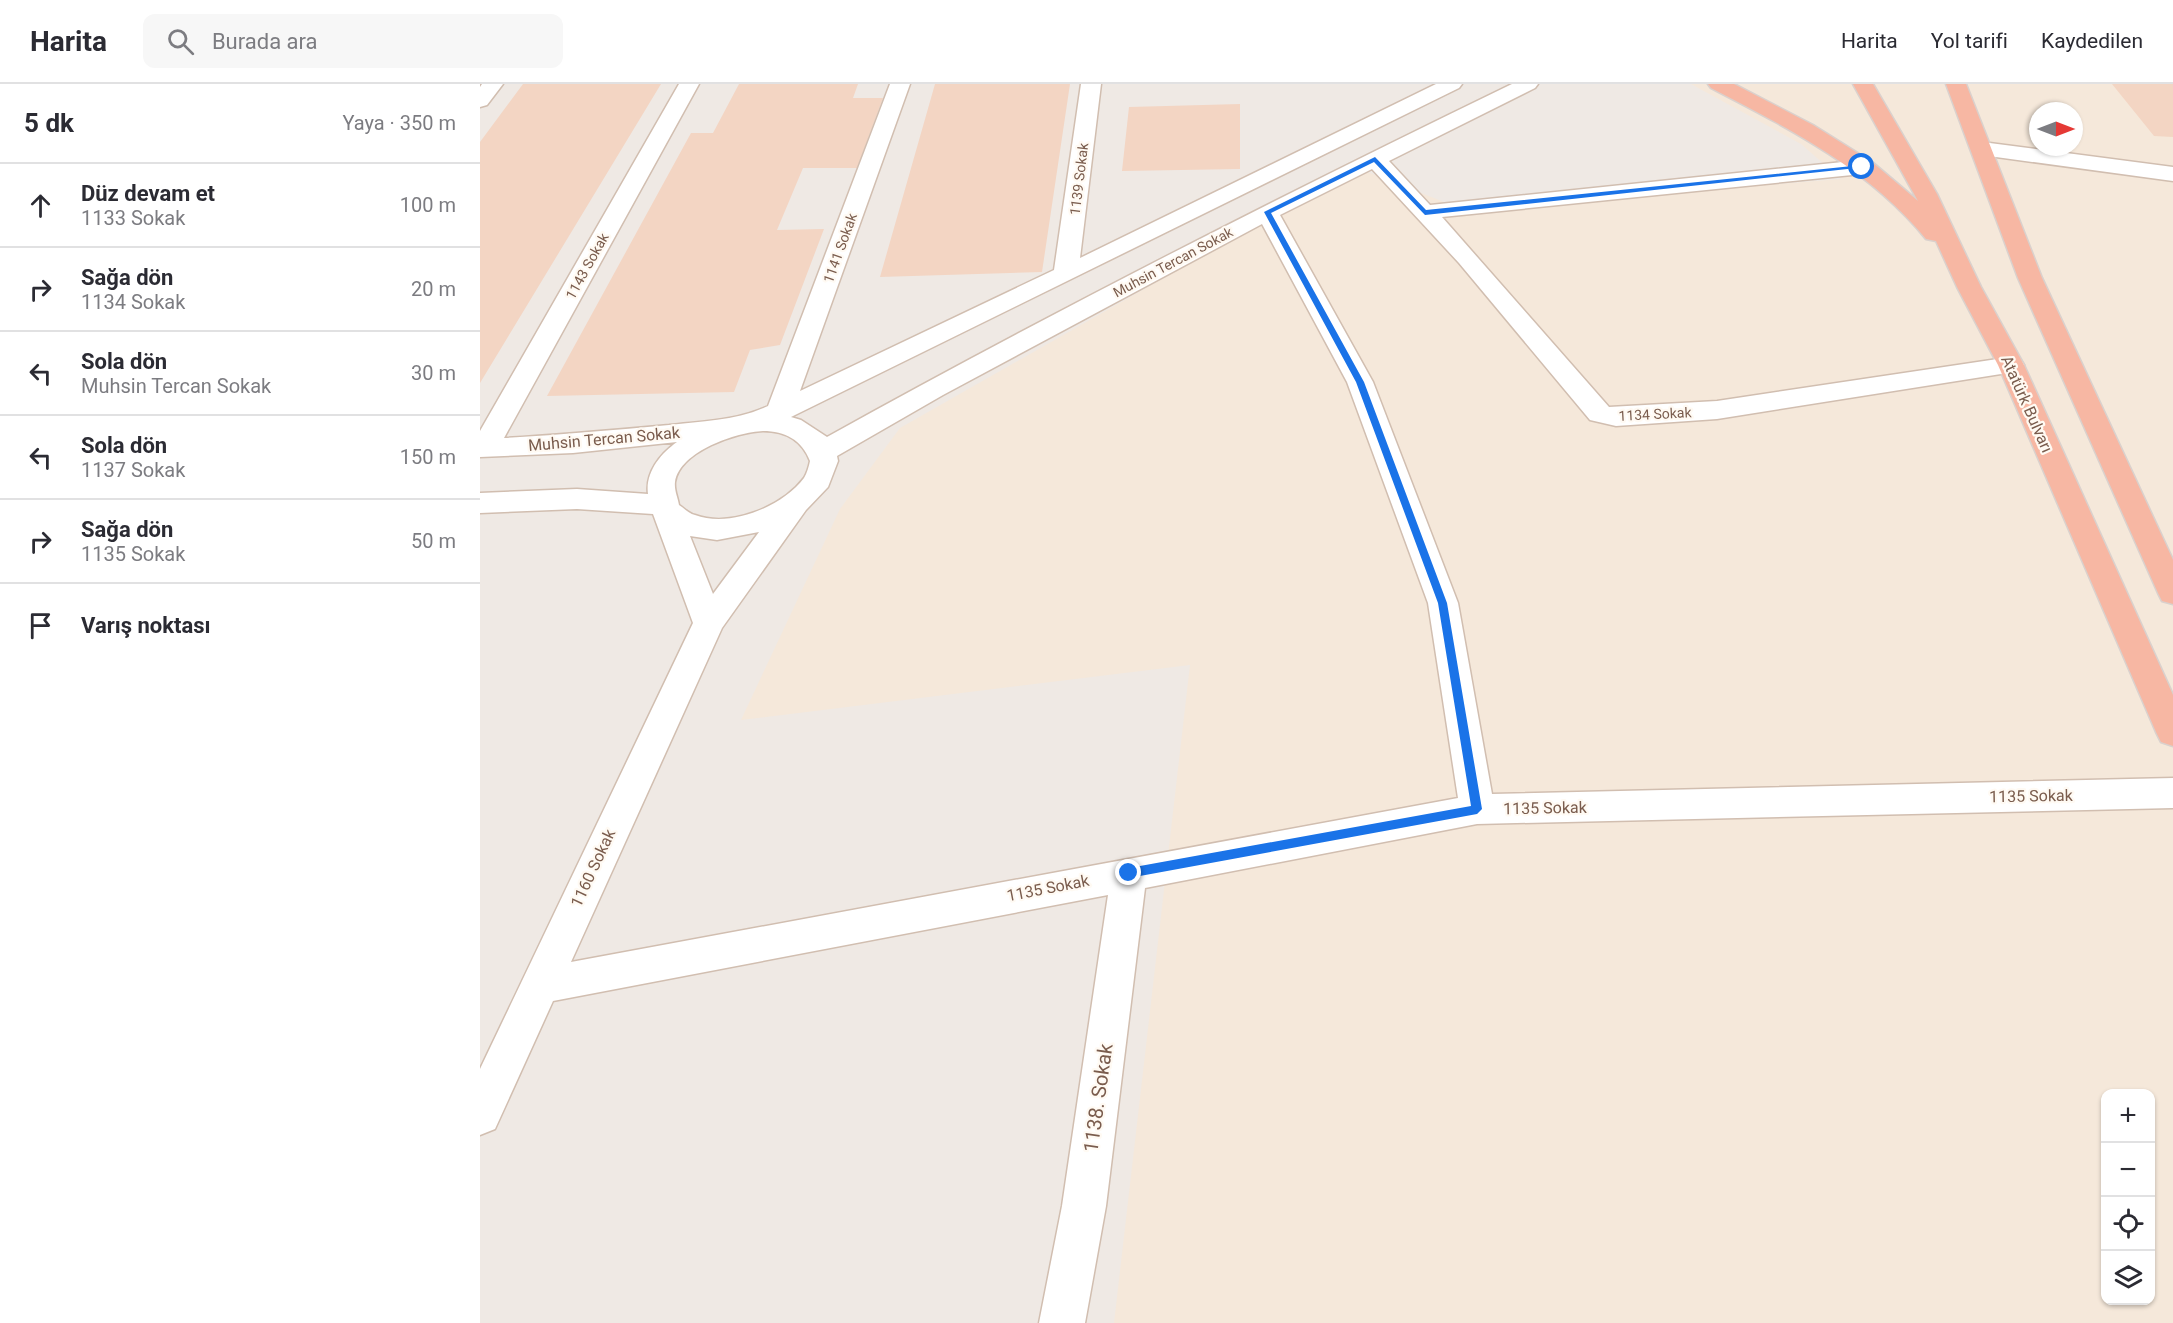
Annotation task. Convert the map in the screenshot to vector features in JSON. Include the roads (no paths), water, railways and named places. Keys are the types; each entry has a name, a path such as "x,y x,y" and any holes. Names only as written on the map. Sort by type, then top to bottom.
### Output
{"highway":[{"path":"1718,84 1821,139 1885,183 1927,225 1970,287"},
{"name":"Atatürk Bulvarı","path":"1863,84 1926,194 1970,287 2011,365 2173,732"},
{"path":"1956,84 2030,278 2173,593"}],"street":[{"path":"480,101 493,84"},
{"name":"1143 Sokak","path":"482,448 689,84"},
{"name":"1141 Sokak","path":"769,417 900,84"},
{"name":"1139 Sokak","path":"1066,274 1091,84"},
{"path":"709,623 664,508 660,483 673,460 696,441 728,427 769,417 1452,84"},
{"name":"Muhsin Tercan Sokak","path":"823,452 934,388 1267,212 1528,84"},
{"path":"1982,149 2173,174"},
{"name":"1134 Sokak","path":"1375,159 1600,414 1617,417 1717,410 2011,365"},
{"path":"1425,213 1862,167"},
{"path":"1267,212 1360,382 1443,603 1477,809"},
{"path":"480,503 577,499 664,508 688,525 721,530 758,524 792,508 812,490 823,470 823,452 811,435 769,417"},
{"name":"Muhsin Tercan Sokak","path":"482,448 573,444 728,427"},
{"name":"1160 Sokak","path":"480,1114 709,623 792,508"},
{"name":"1135 Sokak","path":"538,986 1477,809 2173,793"},
{"name":"1138. Sokak","path":"1062,1323 1083,1206 1129,873"}]}
